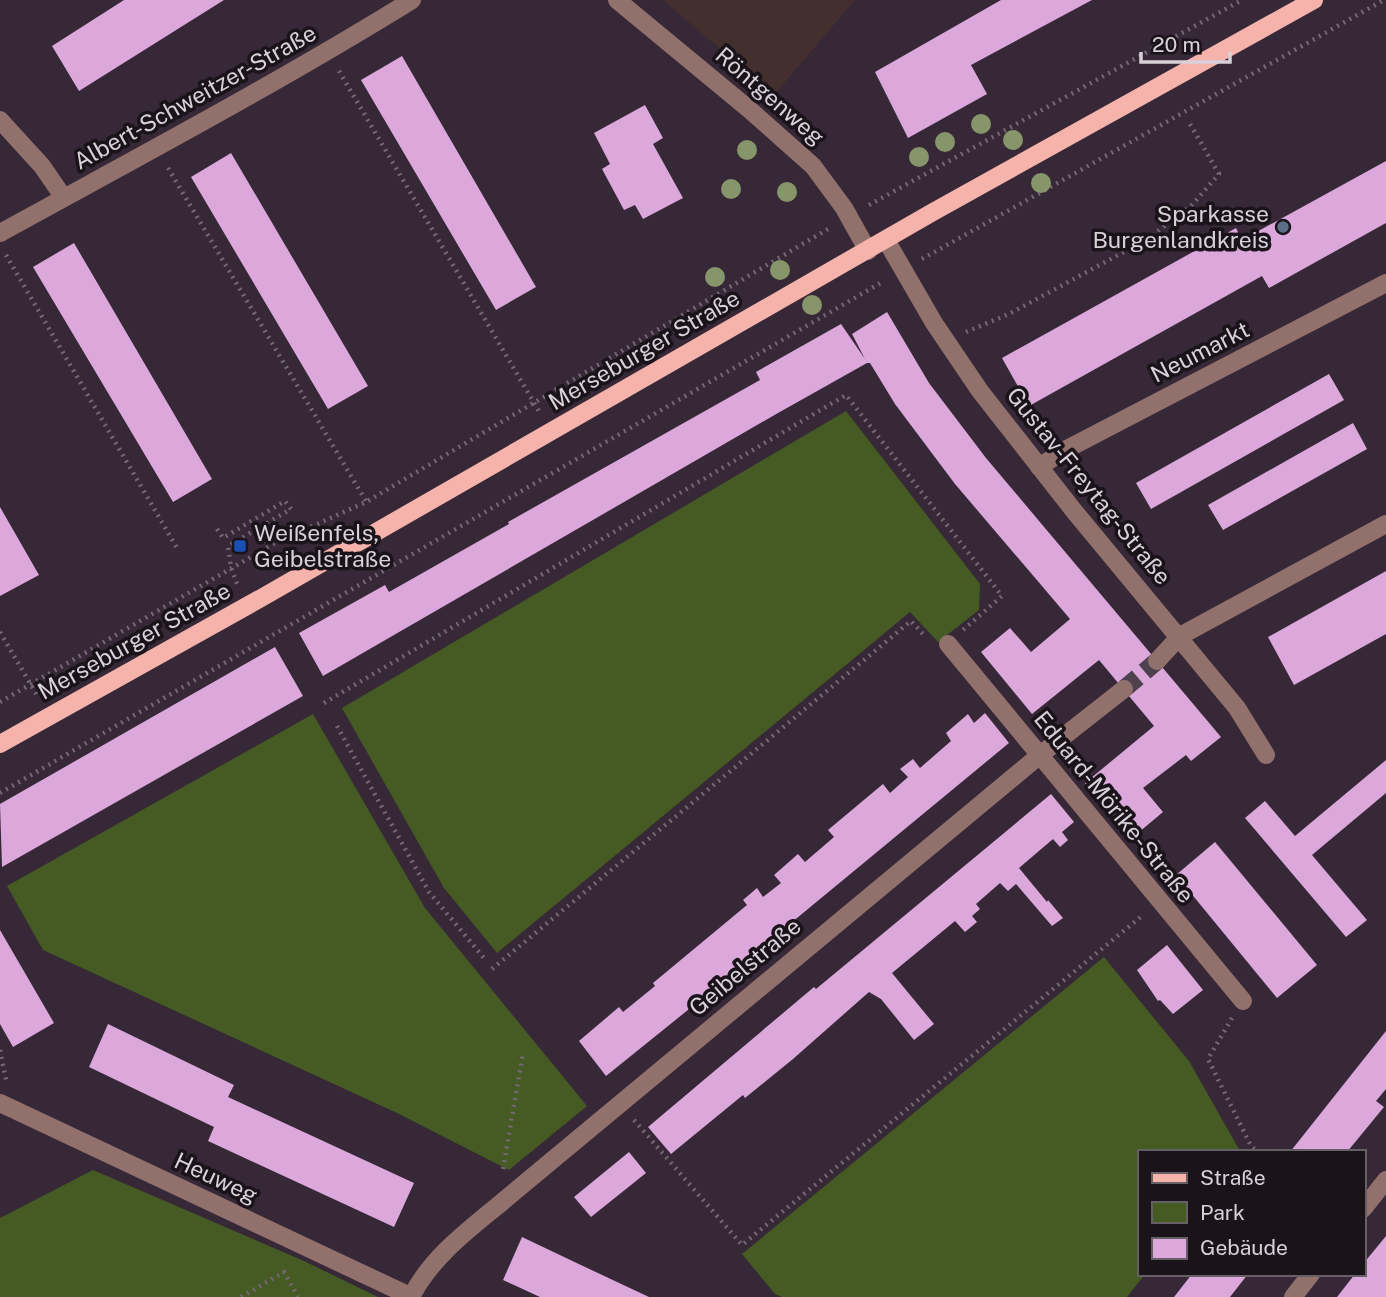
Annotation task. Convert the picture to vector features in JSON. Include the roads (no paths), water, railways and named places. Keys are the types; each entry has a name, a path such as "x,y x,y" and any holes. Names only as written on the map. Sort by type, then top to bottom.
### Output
{"main road":[{"name":"Merseburger Straße","path":"0,744 1314,0"}],"street":[{"name":"Albert-Schweitzer-Straße","path":"0,233 157,149 328,52 412,0"},
{"name":"Röntgenweg","path":"617,0 813,166 849,216 868,251"},
{"path":"0,120 42,166 64,198"},
{"name":"Gustav-Freytag-Straße","path":"886,240 980,391 1237,708 1266,755"},
{"name":"Neumarkt","path":"1039,467 1065,450 1386,283"},
{"path":"1157,661 1180,636 1386,524"},
{"name":"Eduard-Mörike-Straße","path":"948,644 1242,1001"},
{"name":"Geibelstraße","path":"412,1297 422,1275 437,1259 514,1192 1040,755 1124,689"},
{"name":"Heuweg","path":"0,1103 412,1297"},
{"path":"1365,1206 1386,1180"},
{"path":"1293,1297 1309,1276"}],"tunnel":[{"path":"1124,689 1157,661"}],"place":[{"name":"Sparkasse Burgenlandkreis","path":"1283,227"},
{"name":"Weißenfels, Geibelstraße","path":"240,546"}]}
